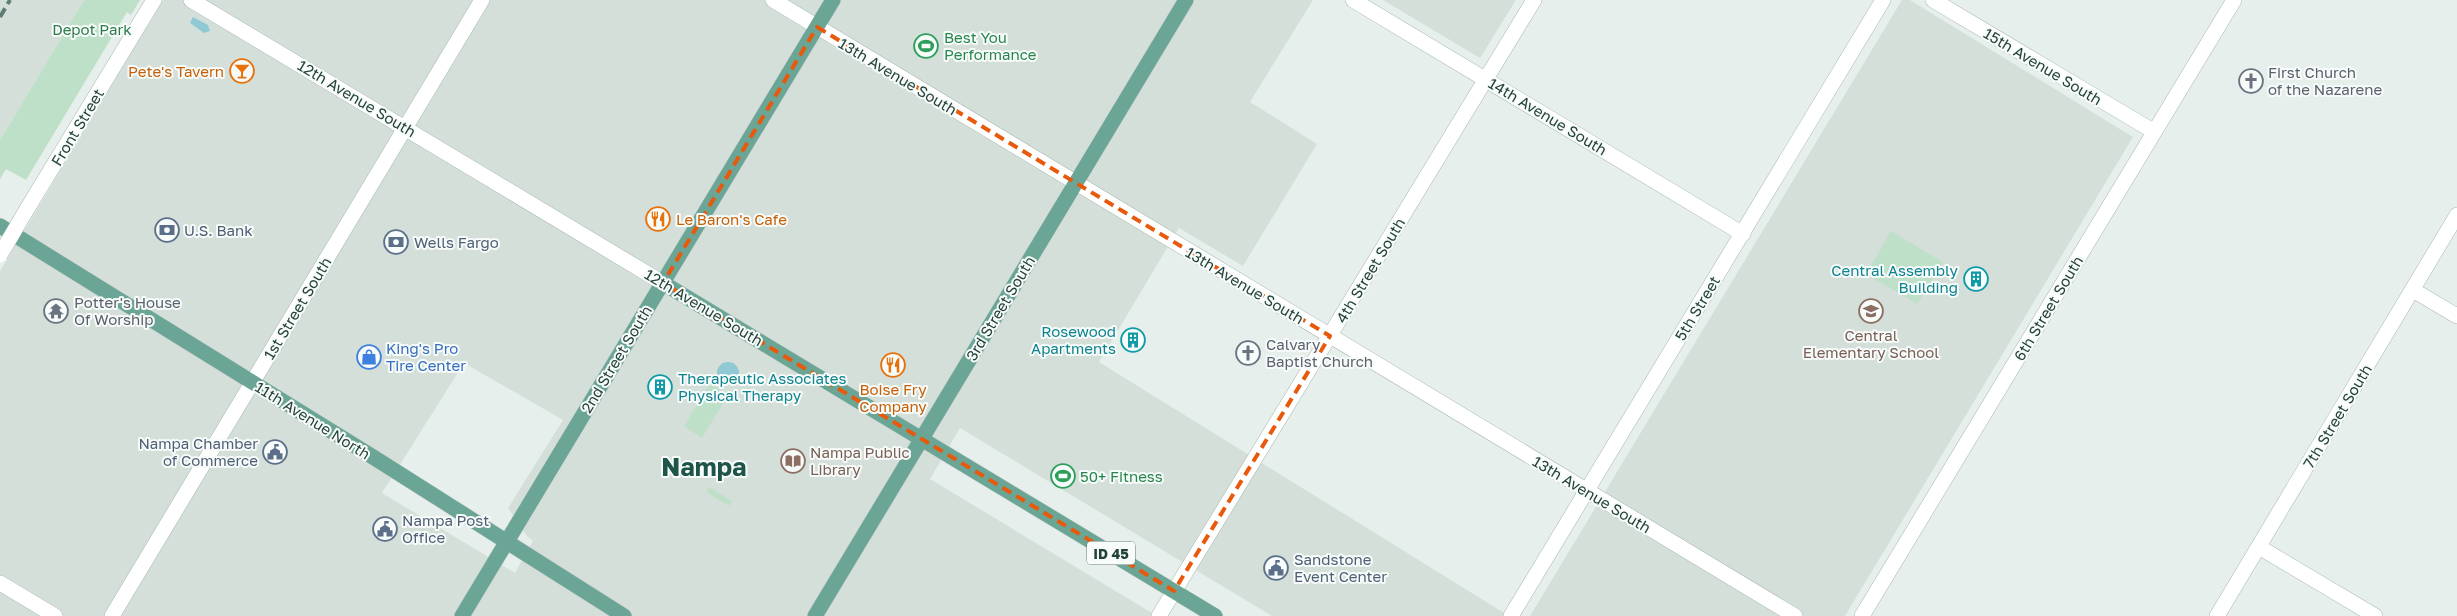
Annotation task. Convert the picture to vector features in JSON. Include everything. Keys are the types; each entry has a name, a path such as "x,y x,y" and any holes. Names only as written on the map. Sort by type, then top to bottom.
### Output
{"main road":[{"name":"2nd Street South","path":"462,616 833,0"},
{"name":"3rd Street South","path":"815,616 1186,0"},
{"name":"11th Avenue North","path":"0,226 624,616"},
{"name":"12th Avenue South","path":"663,283 1215,616"}],"street":[{"name":"Front Street","path":"0,255 154,0"},
{"name":"12th Avenue South","path":"191,0 406,127 663,283"},
{"name":"1st Street South","path":"112,616 482,0"},
{"name":"13th Avenue South","path":"773,0 1795,616"},
{"name":"14th Avenue South","path":"1353,0 1742,234"},
{"name":"4th Street South","path":"1159,616 1534,0"},
{"name":"5th Street","path":"1511,616 1883,0"},
{"name":"15th Avenue South","path":"1933,0 2153,131"},
{"name":"6th Street South","path":"1862,616 2153,131 2234,0"},
{"name":"7th Street South","path":"2217,616 2457,215"},
{"path":"2413,290 2457,316"},
{"path":"2259,547 2375,616"},
{"path":"0,583 55,616"}],"highlighted area":[{"path":"817,27 1330,336 1174,591 663,283"}],"shaded area":[{"path":"0,0 84,0 0,140"},
{"path":"163,0 1313,0 1250,102 1317,144 1243,266 1179,228 1099,362 1509,616 1272,616 960,428 930,479 1157,616 0,616 0,271","holes":["464,363 563,420 508,508 527,536 533,541 515,573 382,493"]},
{"path":"1383,0 1516,0 1480,58"},
{"name":"Central Elementary School","path":"1902,0 1910,0 2133,137 1845,616 1530,616"}],"green space":[{"name":"Depot Park","path":"84,0 140,0 131,15 127,12 26,180 6,169 0,179 0,140"},
{"path":"1891,231 1943,262 1917,304 1866,274"},
{"path":"710,383 728,395 702,438 684,426"},
{"path":"709,487 732,501 729,506 706,492"}],"water":[{"path":"193,17 208,25 210,31 204,33 190,23"},
{"path":"728,362 736,365 739,373 736,381 728,384 720,381 717,373 720,365"}],"railway":[{"path":"0,17 10,0"}],"place":[{"name":"Best You Performance","path":"926,46"},
{"name":"Pete's Tavern","path":"242,71"},
{"name":"First Church of the Nazarene","path":"2251,81"},
{"name":"Le Baron's Cafe","path":"658,219"},
{"name":"U.S. Bank","path":"167,230"},
{"name":"Wells Fargo","path":"396,242"},
{"name":"Central Assembly Building","path":"1976,279"},
{"name":"Potter's House Of Worship","path":"56,311"},
{"name":"Central Elementary School","path":"1871,311"},
{"name":"Rosewood Apartments","path":"1133,340"},
{"name":"Calvary Baptist Church","path":"1248,353"},
{"name":"King's Pro Tire Center","path":"369,357"},
{"name":"Boise Fry Company","path":"893,365"},
{"name":"Therapeutic Associates Physical Therapy","path":"660,387"},
{"name":"Nampa Chamber of Commerce","path":"275,452"},
{"name":"Nampa Public Library","path":"793,461"},
{"name":"50+ Fitness","path":"1063,476"},
{"name":"Nampa Post Office","path":"385,529"},
{"name":"Sandstone Event Center","path":"1276,568"}],"district":[{"name":"Nampa","path":"704,466"}]}
